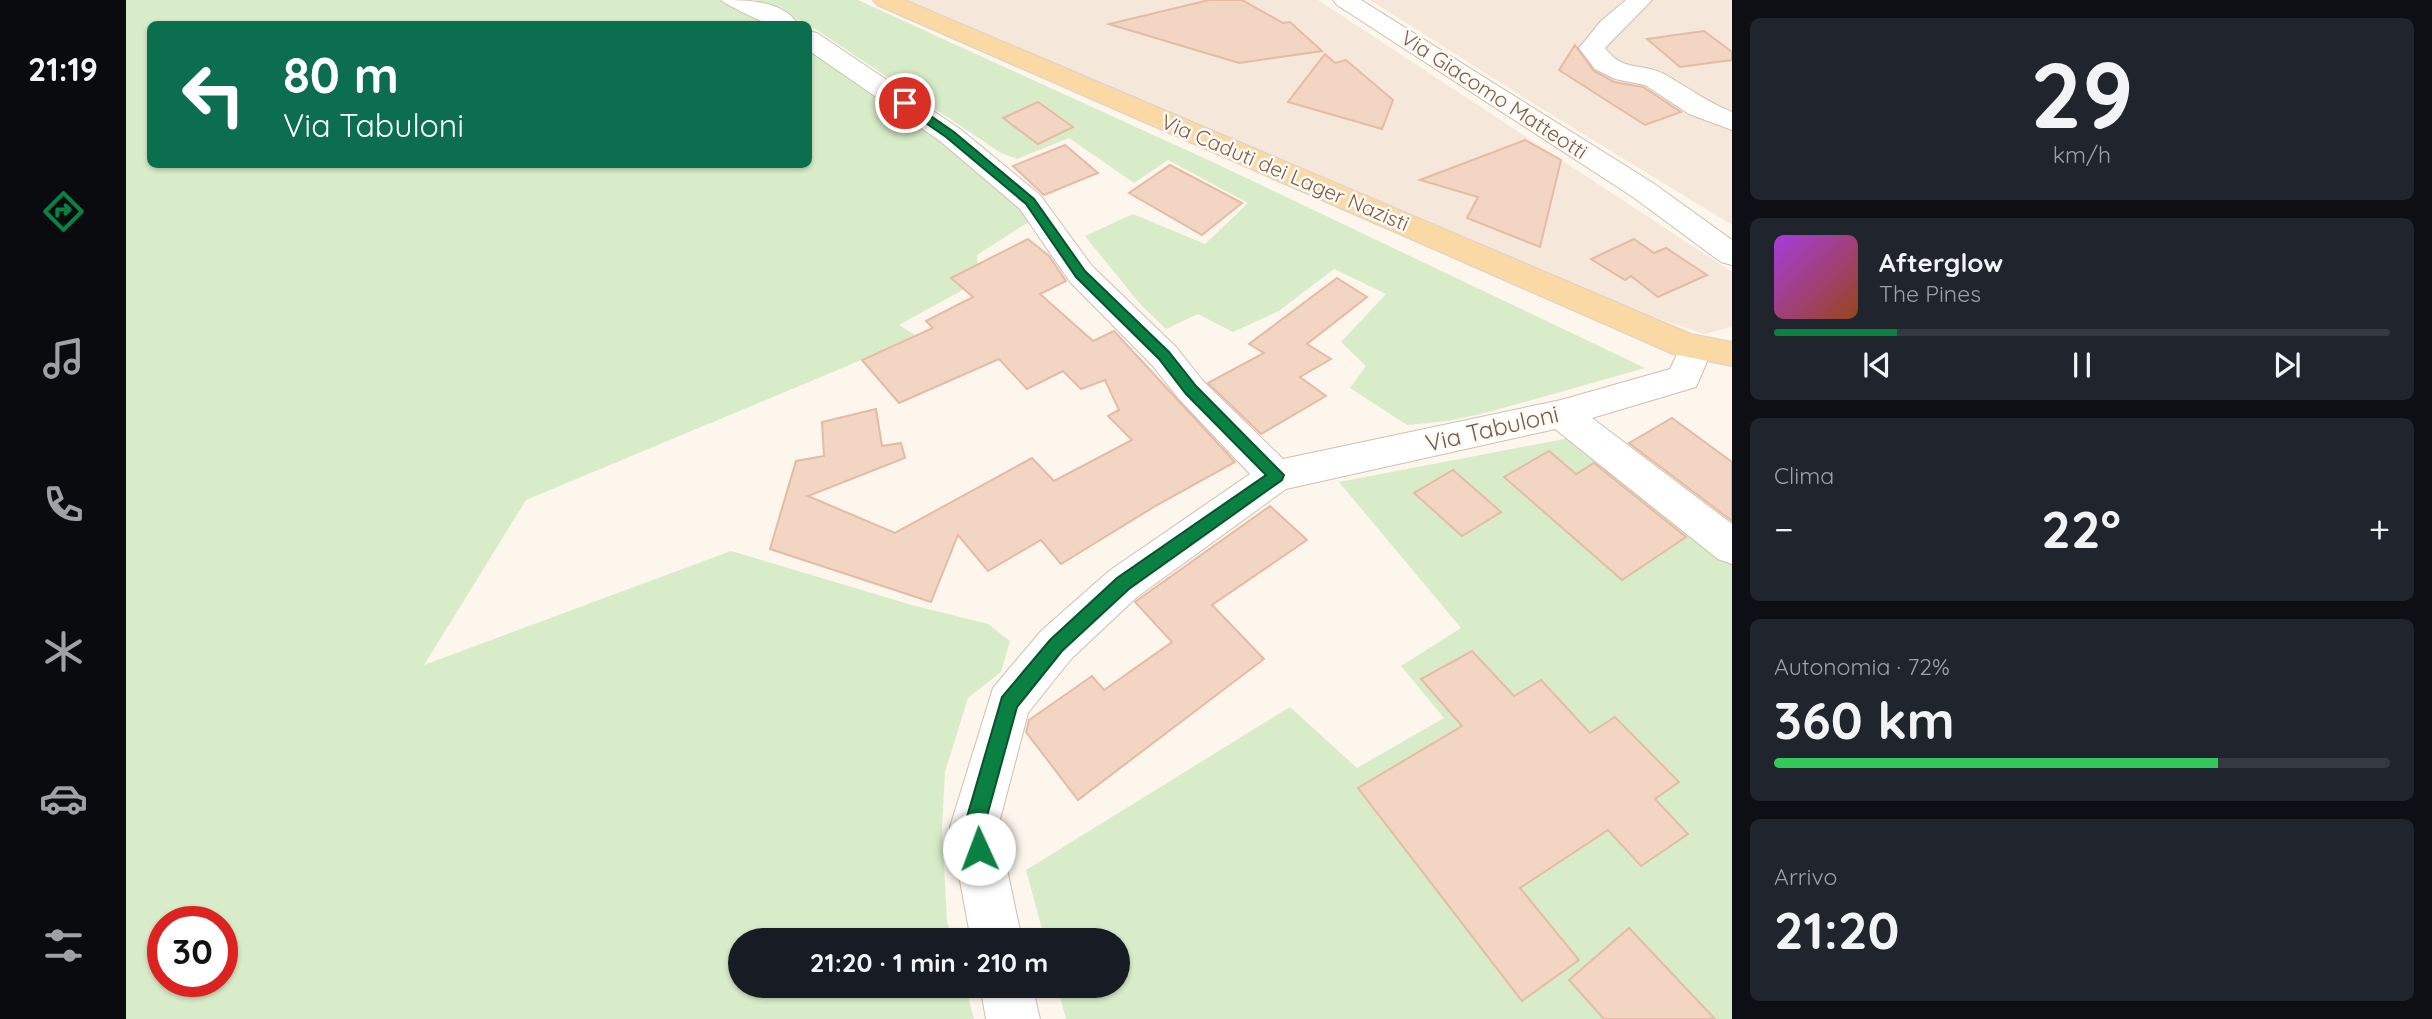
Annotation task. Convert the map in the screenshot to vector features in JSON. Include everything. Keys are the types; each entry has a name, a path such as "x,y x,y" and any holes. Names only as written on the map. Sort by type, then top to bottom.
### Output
{"main road":[{"name":"Via Caduti dei Lager Nazisti","path":"885,0 1688,351 1732,373"},
{"name":"Via Caduti dei Lager Nazisti","path":"1688,351 1732,354"}],"street":[{"path":"733,0 764,11 781,21"},
{"name":"Via Giacomo Matteotti","path":"1345,0 1643,190 1732,255"},
{"path":"1640,0 1610,26 1592,48 1604,64 1624,74 1652,79 1699,108 1732,122"},
{"path":"812,41 950,135 1030,202 1081,274 1164,356 1191,390 1276,475"},
{"name":"Via Giacomo Matteotti","path":"1643,190 1732,237"},
{"name":"Via Tabuloni","path":"995,928 974,827 1009,703 1056,645 1123,584 1276,475 1561,414 1684,378 1688,351"},
{"path":"1561,414 1732,547"},
{"path":"1009,998 1013,1019"}],"shaded area":[{"path":"908,0 1318,0 1732,272 1732,327 1704,334 1528,267"},
{"path":"1370,0 1732,0 1732,225 1539,107"}],"green space":[{"path":"126,0 720,0 769,21 147,21 147,168 812,168 812,45 941,134 1035,218 977,255 979,281 899,325 915,335 845,367 526,500 424,665 731,551 912,605 988,624 1010,641 1001,672 968,698 945,772 942,829 949,928 728,928 728,998 968,998 974,1019 126,1019"},
{"path":"755,0 858,0 1219,165 1645,368 1489,412 1448,421 1407,425 1350,388 1366,366 1341,342 1386,294 1334,269 1279,311 1233,332 1198,314 1166,329 1140,304 1085,236 1133,214 1205,244 1248,203 1168,160 1134,183 1069,138 1017,159 1001,153 812,27 812,21 801,21"},
{"path":"1585,435 1732,554 1732,1019 1066,1019 1060,998 1130,998 1130,928 1042,928 1026,870 1290,707 1357,768 1444,718 1401,666 1461,628 1339,482"}],"building":[{"path":"1209,0 1242,0 1283,23 1290,22 1322,51 1239,63 1109,24"},
{"path":"1704,31 1732,52 1732,60 1680,67 1647,39"},
{"path":"1575,45 1594,71 1614,82 1643,87 1681,112 1645,125 1559,70"},
{"path":"1325,54 1335,63 1346,60 1393,100 1382,129 1288,102"},
{"path":"1038,102 1073,127 1038,144 1003,118"},
{"path":"1525,140 1561,160 1540,247 1467,218 1478,197 1420,180"},
{"path":"1065,145 1098,173 1044,195 1013,166"},
{"path":"1170,165 1242,203 1202,235 1129,193"},
{"path":"1028,239 1049,256 1066,281 1040,294 1093,341 1114,331 1235,462 1157,505 1061,564 1041,540 988,571 958,535 931,602 770,549 796,461 824,456 822,422 876,409 882,446 901,443 905,458 808,496 895,533 1032,458 1054,481 1132,440 1108,416 1119,410 1105,380 1081,389 1063,371 1027,389 999,359 899,403 862,360 933,328 926,321 973,297 951,278"},
{"path":"1634,239 1654,253 1666,248 1707,275 1658,297 1631,276 1625,280 1591,259"},
{"path":"1337,278 1367,297 1307,344 1331,359 1300,377 1326,396 1261,434 1208,383 1264,353 1249,344"},
{"path":"1672,418 1732,462 1732,521 1629,443"},
{"path":"1549,451 1576,474 1594,463 1686,537 1622,580 1504,477"},
{"path":"1453,470 1501,512 1462,536 1414,493"},
{"path":"1270,506 1307,540 1212,605 1264,659 1078,800 1026,732 1029,720 1092,676 1104,690 1172,642 1135,602"},
{"path":"1472,651 1514,696 1541,680 1590,733 1615,717 1679,782 1655,799 1688,834 1641,866 1608,830 1520,888 1579,960 1522,1001 1358,788 1462,726 1421,679"},
{"path":"1629,928 1715,1019 1604,1019 1569,980"}],"route":[{"path":"905,103 950,135 1030,202 1081,274 1164,356 1191,390 1276,475 1123,584 1056,645 1009,703 974,827 979,849"}]}
